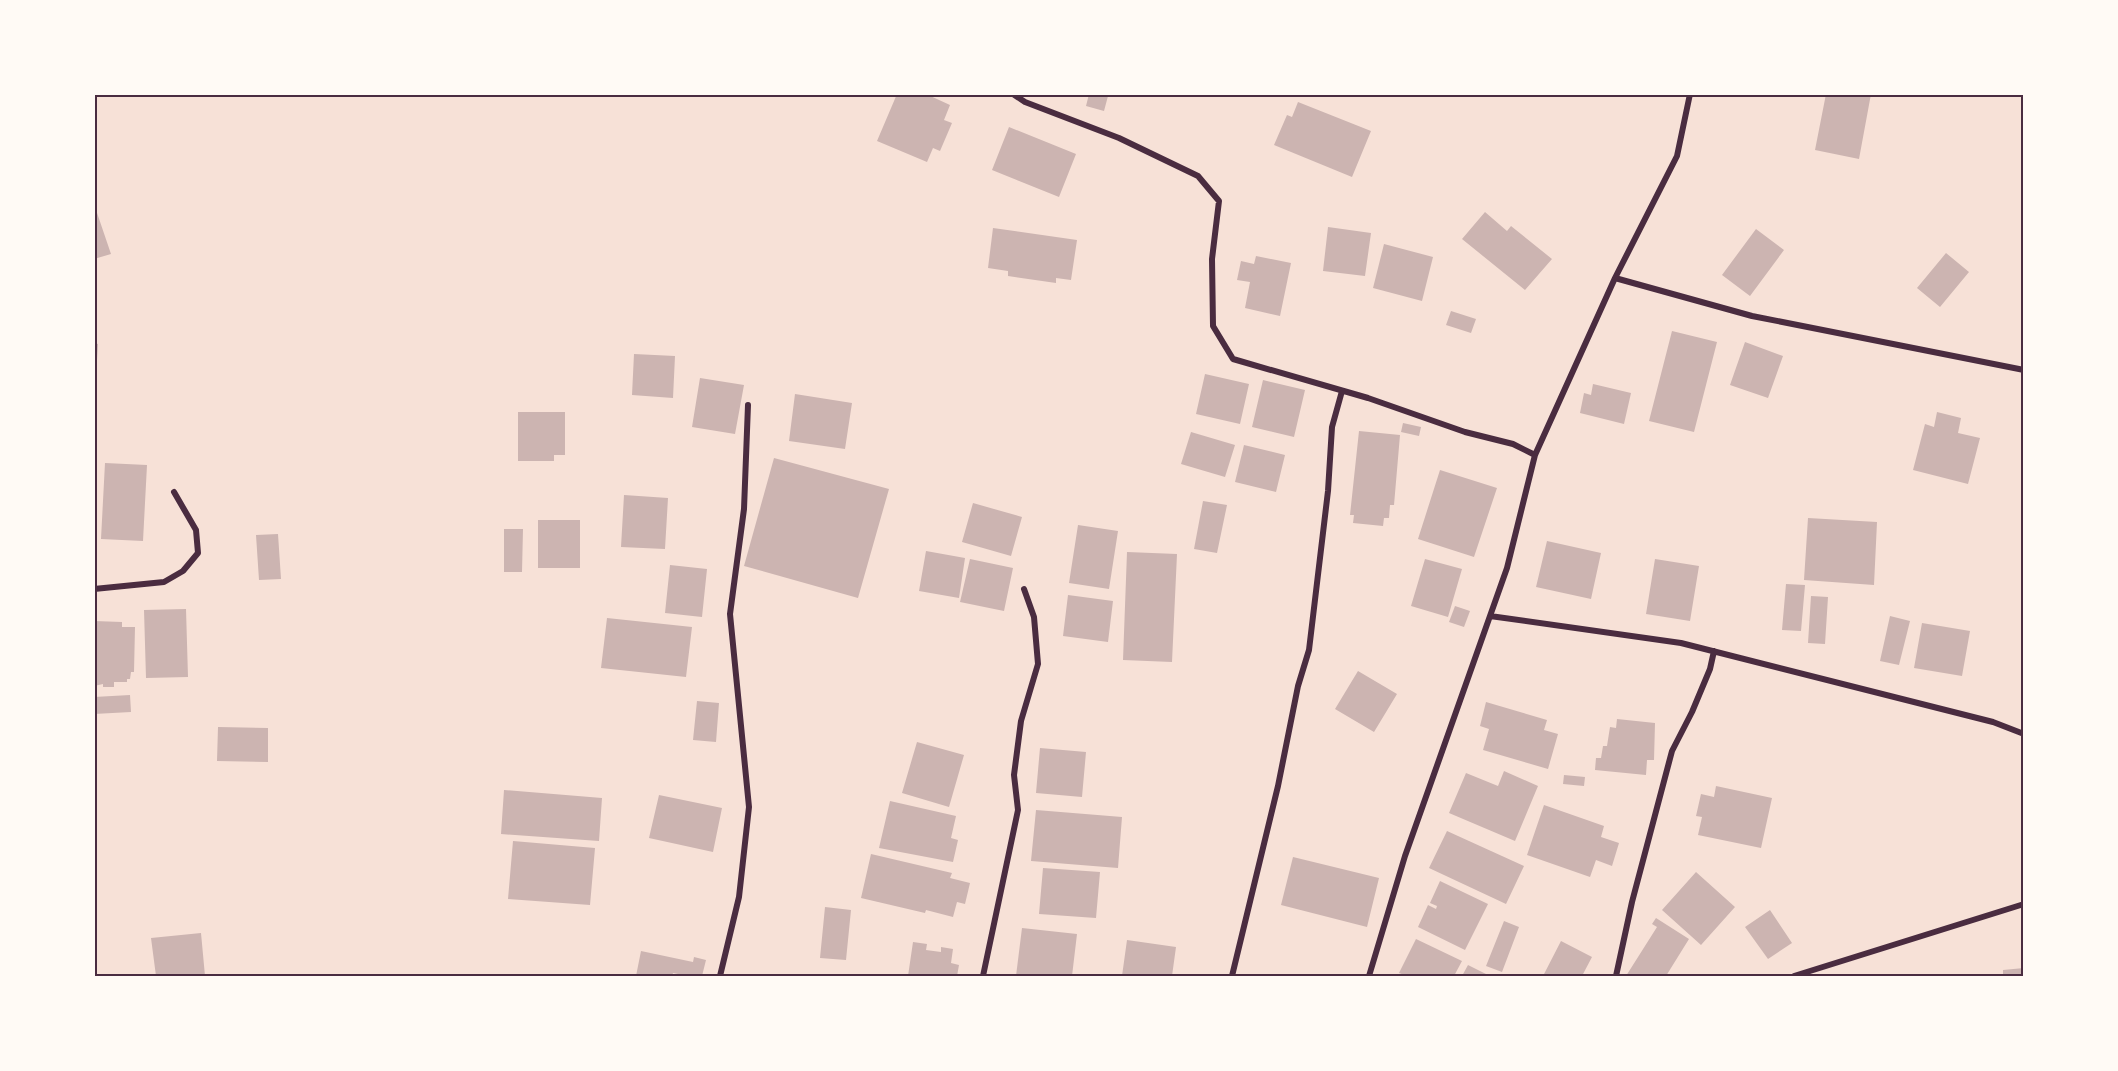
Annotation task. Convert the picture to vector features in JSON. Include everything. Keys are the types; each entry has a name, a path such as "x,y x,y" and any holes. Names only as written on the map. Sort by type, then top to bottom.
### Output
{"street":[{"path":"1013,94 1025,102 1119,138 1198,176 1220,201 1212,259 1213,326 1233,359 1368,398 1465,432 1513,444 1535,454"},
{"path":"1369,976 1405,856 1508,568 1535,454 1615,278 1677,156 1690,94"},
{"path":"1615,278 1752,316 2024,370"},
{"path":"1232,976 1278,786 1298,686 1309,650 1329,491 1332,428 1342,391"},
{"path":"720,976 739,897 749,807 730,614 744,509 748,405"},
{"path":"94,589 164,582 183,572 198,553 196,530 174,492"},
{"path":"982,976 1018,810 1014,775 1021,722 1038,664 1035,617 1024,589"},
{"path":"1490,616 1681,643 1983,720 2024,734"},
{"path":"1616,976 1632,902 1672,751 1692,712 1710,669 1714,651"},
{"path":"1794,976 2024,904"}],"building":[{"path":"897,94 926,94 950,105 944,120 952,123 940,151 933,148 927,162 877,141"},
{"path":"1089,94 1108,96 1104,111 1086,106"},
{"path":"1826,94 1871,94 1859,159 1815,150"},
{"path":"1298,102 1371,131 1352,177 1274,145 1287,115 1292,117"},
{"path":"1009,127 1076,154 1059,197 992,170"},
{"path":"94,204 111,254 94,259"},
{"path":"1485,212 1507,231 1511,226 1552,259 1525,290 1462,239"},
{"path":"1328,227 1371,233 1365,276 1323,271"},
{"path":"993,228 1077,240 1071,280 1056,278 1056,283 1008,276 1008,271 988,268"},
{"path":"1756,229 1784,250 1750,296 1722,275"},
{"path":"1384,244 1433,257 1422,301 1373,288"},
{"path":"1946,253 1969,272 1940,307 1917,288"},
{"path":"1256,256 1291,263 1280,316 1245,308 1250,282 1237,280 1241,261 1254,264"},
{"path":"1451,311 1476,319 1471,333 1446,325"},
{"path":"1672,331 1717,342 1694,432 1649,421"},
{"path":"1745,342 1783,356 1768,398 1730,385"},
{"path":"94,343 98,344 96,376 94,376"},
{"path":"634,354 675,356 673,398 632,395"},
{"path":"1205,374 1249,384 1240,424 1196,414"},
{"path":"700,378 744,385 735,434 692,427"},
{"path":"1263,380 1305,390 1294,437 1252,427"},
{"path":"1593,384 1631,393 1624,424 1580,413 1584,393 1591,395"},
{"path":"795,394 852,403 845,449 789,441"},
{"path":"518,412 565,412 565,455 554,455 554,461 518,461"},
{"path":"1937,412 1961,418 1958,433 1980,438 1968,484 1913,470 1925,424 1934,427"},
{"path":"1403,423 1421,427 1419,436 1401,432"},
{"path":"1359,431 1400,435 1394,505 1390,505 1389,518 1384,518 1383,526 1353,523 1354,515 1350,515"},
{"path":"1191,432 1235,445 1225,477 1181,464"},
{"path":"1244,445 1285,455 1276,492 1235,482"},
{"path":"774,458 889,489 858,598 744,566"},
{"path":"105,463 147,465 143,541 101,539"},
{"path":"1440,470 1497,488 1474,557 1418,539"},
{"path":"624,495 668,498 665,549 621,547"},
{"path":"1203,501 1227,505 1217,553 1194,549"},
{"path":"973,503 1022,517 1011,556 962,542"},
{"path":"1808,518 1877,522 1874,585 1804,580"},
{"path":"538,520 580,520 580,568 538,568"},
{"path":"1078,525 1118,531 1109,589 1069,583"},
{"path":"504,529 523,529 522,572 504,572"},
{"path":"278,534 281,579 259,580 256,535"},
{"path":"1547,541 1601,553 1591,599 1536,587"},
{"path":"926,551 965,558 959,598 919,591"},
{"path":"1127,552 1177,554 1172,662 1123,660"},
{"path":"970,559 1013,568 1004,611 960,602"},
{"path":"1425,559 1462,569 1448,617 1411,606"},
{"path":"1655,559 1699,566 1690,621 1646,614"},
{"path":"670,565 707,569 702,617 665,613"},
{"path":"1786,584 1805,585 1801,631 1782,630"},
{"path":"1068,595 1113,601 1108,642 1063,636"},
{"path":"1811,596 1828,597 1825,644 1808,643"},
{"path":"1455,606 1470,611 1464,627 1449,622"},
{"path":"186,609 188,677 146,678 144,610"},
{"path":"1890,616 1910,621 1899,665 1880,661"},
{"path":"607,618 692,627 686,677 601,668"},
{"path":"94,621 122,622 122,627 135,627 134,672 131,672 127,682 114,682 114,687 103,687 103,684 94,686"},
{"path":"1922,623 1970,631 1962,676 1914,668"},
{"path":"1358,671 1397,694 1374,732 1335,709"},
{"path":"130,695 131,712 94,714 94,697"},
{"path":"697,701 719,703 716,742 693,740"},
{"path":"1486,702 1547,720 1544,730 1558,734 1548,769 1483,750 1489,729 1480,726"},
{"path":"1617,719 1655,723 1654,760 1647,760 1646,775 1595,770 1596,758 1601,758 1603,746 1607,746 1610,727 1616,728"},
{"path":"218,727 268,728 268,762 217,761"},
{"path":"917,742 964,755 949,807 902,793"},
{"path":"1040,748 1086,752 1082,797 1036,793"},
{"path":"1504,771 1538,786 1515,841 1449,813 1466,773 1498,786"},
{"path":"1564,775 1585,777 1584,786 1563,784"},
{"path":"1716,786 1772,798 1761,848 1698,835 1702,817 1696,816 1701,794 1714,797"},
{"path":"504,790 602,798 599,841 501,834"},
{"path":"659,795 722,808 713,852 649,838"},
{"path":"890,801 956,816 951,838 958,840 953,862 879,848"},
{"path":"1544,805 1604,826 1601,837 1619,843 1612,866 1596,860 1590,877 1527,855"},
{"path":"1036,810 1122,817 1118,868 1031,861"},
{"path":"1447,831 1524,866 1506,904 1429,868"},
{"path":"513,841 595,848 590,905 508,899"},
{"path":"871,854 952,873 950,878 970,883 965,904 957,902 953,917 861,898"},
{"path":"1293,857 1379,878 1367,927 1281,905"},
{"path":"1043,868 1100,872 1096,918 1039,914"},
{"path":"1696,872 1735,907 1701,945 1662,910"},
{"path":"1440,881 1488,904 1465,950 1418,927 1428,905 1436,909 1437,906 1430,903"},
{"path":"825,907 851,910 846,960 820,958"},
{"path":"1770,910 1792,943 1768,959 1745,927"},
{"path":"1656,918 1689,939 1666,976 1626,976 1657,927 1652,924"},
{"path":"1504,921 1519,927 1502,972 1486,966"},
{"path":"1022,928 1077,934 1072,976 1016,976"},
{"path":"201,933 205,976 156,976 151,938"},
{"path":"1416,939 1462,961 1454,976 1407,976 1399,973"},
{"path":"1127,940 1176,947 1172,976 1122,976"},
{"path":"1561,941 1592,957 1582,976 1543,976"},
{"path":"913,942 927,944 926,950 941,952 941,947 953,949 951,963 959,965 957,976 908,976"},
{"path":"641,951 693,962 694,957 706,960 702,976 683,976 673,973 672,976 636,976"},
{"path":"1468,965 1490,976 1462,976"},
{"path":"2024,968 2024,976 2003,976 2003,970"}]}
